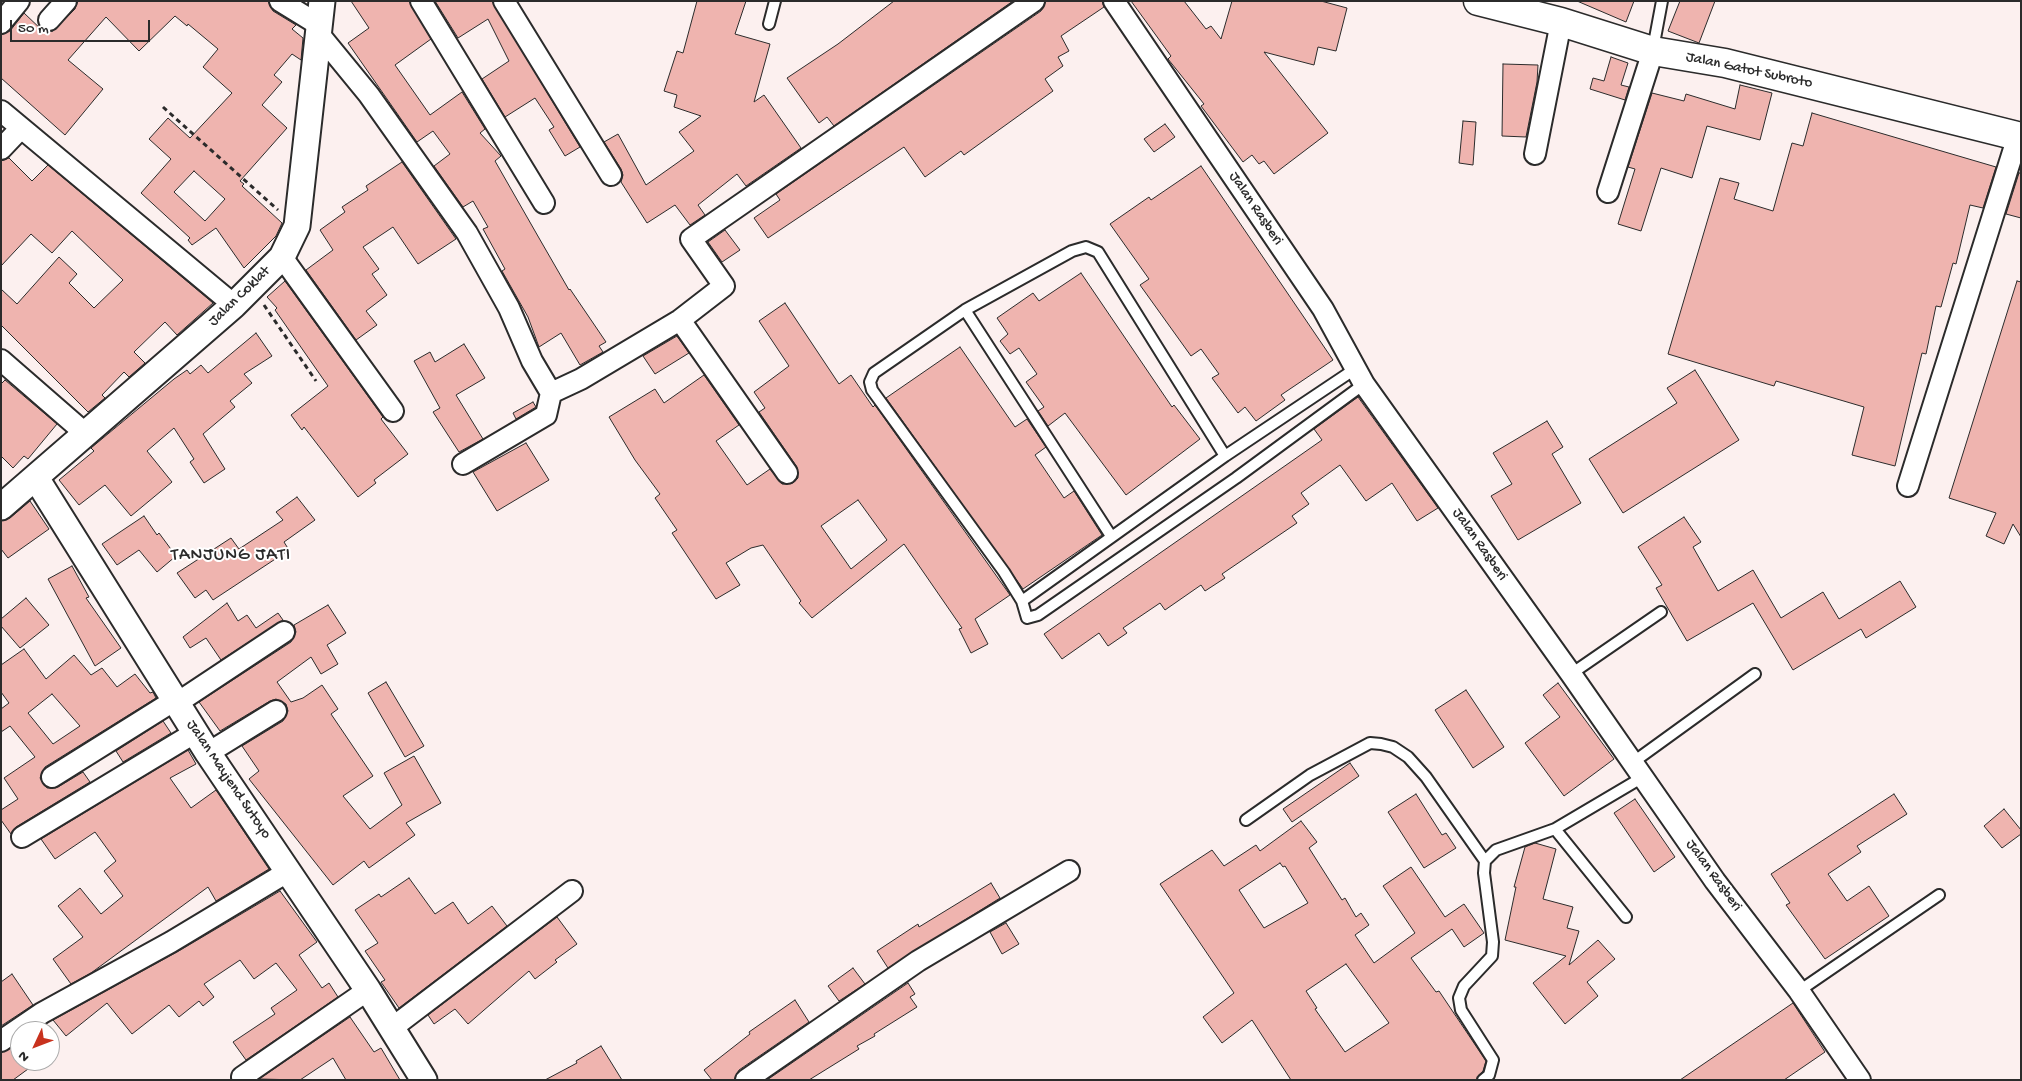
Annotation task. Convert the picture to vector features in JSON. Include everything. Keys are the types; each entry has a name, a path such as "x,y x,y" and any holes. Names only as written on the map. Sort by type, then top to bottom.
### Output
{"main road":[{"name":"Jalan Gatot Subroto","path":"1478,1 1561,22 1653,51 1725,63 2019,136"}],"street":[{"path":"1,23 19,1"},
{"path":"50,20 66,1"},
{"path":"280,1 319,30 369,95 467,233 509,308 532,361 551,393 546,415 463,464"},
{"name":"Jalan Coklat","path":"1,507 234,305 282,257 297,226 322,1"},
{"path":"421,1 544,203"},
{"path":"504,1 611,175"},
{"path":"551,393 581,379 680,320 724,286 691,239 1034,1"},
{"name":"Jalan Rasberi","path":"1114,1 1322,309 1359,377 1571,674 1714,881 1799,991 1860,1080"},
{"path":"1535,154 1561,22"},
{"path":"1608,192 1653,51"},
{"path":"1,112 234,305"},
{"path":"1,150 21,128"},
{"path":"1908,486 2019,136"},
{"path":"282,257 393,411"},
{"path":"680,320 786,473"},
{"path":"1,360 86,434"},
{"name":"Jalan Mayjend Sutoyo","path":"36,478 202,742 368,990 424,1080"},
{"path":"52,777 284,632"},
{"path":"22,837 202,742 276,711"},
{"path":"1,1041 42,1013 171,942 289,871"},
{"path":"746,1080 918,961 1068,871"},
{"path":"392,1028 572,891"},
{"path":"242,1077 368,990"}],"lane":[{"path":"769,24 775,1"},
{"path":"1653,51 1662,1"},
{"path":"1225,456 1098,252 1086,247 1072,250 965,310 874,373 870,382 872,390 1022,601 1027,618 1038,615 1236,478 1359,377"},
{"path":"965,310 1111,536"},
{"path":"1022,601 1225,456 1359,377"},
{"path":"1571,674 1661,612"},
{"path":"1485,861 1496,850 1554,828 1638,770 1755,674"},
{"path":"1246,820 1310,775 1370,743 1393,747 1408,757 1426,778 1485,861 1484,874 1493,942 1492,956 1464,986 1459,998 1461,1010 1493,1060 1489,1075 1483,1080"},
{"path":"1554,828 1626,917"},
{"path":"1799,991 1939,895"}],"path":[{"path":"163,107 297,226"},
{"path":"251,286 316,381"}],"building":[{"path":"78,1 268,1 273,11 296,25 292,29 303,38 301,60 292,54 274,75 282,82 262,105 287,128 240,181 244,184 242,186 282,223 276,236 244,268 216,228 192,245 188,240 190,238 141,193 171,159 149,139 168,118 190,138 232,93 203,67 218,49 188,24 187,26 175,16 139,51 106,17 68,60 103,89 65,135 1,78 1,35 10,31 24,13 44,32 53,31 75,9","holes":["194,171 225,199 205,221 174,192"]},
{"path":"351,1 409,1 431,39 395,65 430,115 462,92 485,129 480,133 501,156 495,161 539,238 569,290 606,342 599,346 603,352 580,365 561,333 539,347 528,317 502,271 505,269 483,229 488,227 473,201 463,207 434,166 450,154 433,131 417,142 348,43 369,28"},
{"path":"435,1 492,1 580,147 565,156 549,130 554,127 535,98 505,117 482,79 509,61 488,19 458,38"},
{"path":"697,1 746,1 735,34 770,44 754,102 764,95 801,148 746,186 737,174 698,205 705,215 690,225 675,205 647,223 621,182 623,175 621,169 604,142 618,134 646,185 694,151 679,132 701,116 674,107 677,95 664,91 677,51 683,53"},
{"path":"894,1 1013,1 834,126 827,117 819,123 787,78 838,44"},
{"path":"1046,1 1102,1 1104,7 1061,36 1069,51 1058,57 1063,66 1045,79 1053,91 964,155 961,151 925,177 904,147 768,238 754,218 780,200 776,194 1041,11"},
{"path":"1131,1 1184,1 1206,29 1211,26 1221,39 1232,1 1321,1 1347,8 1336,51 1318,47 1314,65 1264,52 1328,133 1274,174 1264,161 1259,164 1252,155 1243,162 1201,106 1204,104 1168,59 1171,56"},
{"path":"1577,1 1634,1 1626,22"},
{"path":"1680,1 1715,1 1699,43 1668,31"},
{"path":"1611,57 1628,63 1621,85 1629,87 1625,100 1590,89 1593,78 1604,81"},
{"path":"1503,64 1538,65 1537,82 1526,137 1502,136"},
{"path":"1740,85 1772,93 1760,140 1707,126 1692,178 1661,168 1641,231 1618,224 1635,169 1628,167 1652,93 1684,101 1686,94 1735,109"},
{"path":"1812,113 1996,167 1983,208 1970,205 1956,264 1953,263 1941,307 1936,306 1926,354 1922,353 1895,466 1852,455 1864,407 1776,381 1774,386 1668,354 1720,178 1739,183 1734,199 1773,211 1792,143 1803,146"},
{"path":"1463,121 1476,122 1473,165 1459,163"},
{"path":"1165,124 1175,137 1154,152 1144,139"},
{"path":"9,158 32,181 48,165 213,303 177,335 165,322 134,352 145,363 129,377 124,372 102,395 105,398 88,412 1,325 1,289 17,304 59,257 77,274 69,283 94,308 123,280 72,231 52,253 31,234 1,266 1,161"},
{"path":"402,162 456,239 418,264 393,227 363,247 379,269 372,274 387,295 366,311 377,325 356,340 306,270 333,250 320,230 345,212 342,207 368,190 366,186"},
{"path":"1201,166 1333,360 1281,395 1285,400 1256,421 1245,407 1238,413 1212,378 1219,374 1201,349 1191,356 1140,285 1149,279 1110,224 1149,197 1151,200"},
{"path":"2019,173 2021,173 2021,218 2006,214"},
{"path":"725,230 740,250 722,262 708,242"},
{"path":"1081,273 1172,407 1174,405 1200,439 1126,495 1065,413 1048,426 1038,411 1044,407 1026,382 1037,374 1019,348 1010,354 1000,341 1008,334 997,318 1033,293 1039,301"},
{"path":"285,281 383,417 381,419 408,454 374,480 376,483 358,497 304,427 302,430 291,415 328,386 275,310 277,308 267,297"},
{"path":"2017,281 2021,282 2021,537 2013,524 2004,544 1986,536 1996,513 1949,498"},
{"path":"785,303 839,384 851,375 873,407 875,405 1010,595 975,619 988,644 971,653 959,629 962,628 904,544 812,618 799,603 801,601 763,545 751,548 726,563 740,585 716,599 672,533 677,530 655,498 660,494 635,460 609,417 655,389 664,403 704,375 739,425 716,441 747,485 770,469 782,484 793,483 798,478 797,467 759,412 765,408 754,392 789,366 759,321","holes":["858,500 887,540 851,569 821,526"]},
{"path":"256,333 272,356 244,374 252,383 230,401 235,407 203,434 225,469 204,483 190,462 194,459 174,428 147,451 172,482 131,516 105,485 79,505 59,480 94,451 91,448 174,379 187,370 190,374 201,365 208,373"},
{"path":"677,336 689,353 655,374 643,356"},
{"path":"464,344 485,378 456,395 483,439 459,452 433,412 440,408 414,361 430,352 435,362"},
{"path":"960,347 1015,427 1027,419 1046,447 1035,455 1064,498 1074,491 1102,535 1023,589 886,398"},
{"path":"1695,370 1739,440 1623,513 1589,459 1677,403 1667,388"},
{"path":"5,380 57,424 28,459 24,456 13,468 1,456 1,384"},
{"path":"1358,397 1438,508 1417,521 1392,483 1366,501 1340,465 1301,493 1309,504 1292,516 1297,523 1222,574 1225,578 1205,591 1201,585 1165,610 1160,603 1123,628 1127,633 1108,646 1099,633 1062,659 1044,634 1322,440 1314,429"},
{"path":"533,402 536,407 516,419 513,413"},
{"path":"1547,421 1563,447 1552,454 1581,503 1518,540 1491,496 1512,484 1493,453"},
{"path":"526,443 549,480 497,511 473,472"},
{"path":"297,497 315,520 284,542 289,550 213,600 206,590 195,598 177,573 231,538 239,549 283,520 276,512"},
{"path":"30,501 49,529 8,558 1,549 1,521 10,518"},
{"path":"144,516 157,535 159,533 176,556 157,572 139,550 117,565 102,544"},
{"path":"1684,517 1701,542 1693,547 1718,591 1753,570 1781,618 1823,592 1839,619 1900,581 1916,607 1866,638 1861,629 1793,670 1753,603 1687,641 1656,588 1662,585 1638,547"},
{"path":"72,566 89,597 86,598 121,648 95,666 48,579"},
{"path":"26,598 49,625 20,648 1,626 1,619"},
{"path":"227,603 238,621 247,615 256,628 278,613 283,620 221,660 206,638 190,648 183,637"},
{"path":"328,605 346,633 327,645 338,664 321,674 311,657 277,682 291,702 303,698 322,685 338,709 331,714 373,776 343,796 370,829 402,805 384,773 414,756 441,803 406,823 415,835 369,868 364,861 333,885 249,779 259,771 242,746 283,721 288,711 286,704 276,699 270,701 220,731 199,702 291,642 296,632 294,625"},
{"path":"24,649 46,679 74,655 91,675 102,668 117,687 135,674 150,693 153,692 156,698 45,767 40,778 47,788 58,787 83,772 90,782 16,827 11,834 1,820 1,810 18,799 4,778 35,757 10,726 1,732 1,709 9,703 1,692 1,665","holes":["52,694 80,726 53,744 28,713"]},
{"path":"386,682 424,746 405,757 368,693"},
{"path":"1558,683 1614,759 1564,796 1525,743 1560,717 1543,695"},
{"path":"1466,690 1504,747 1473,768 1435,710"},
{"path":"163,721 171,733 123,762 116,751"},
{"path":"188,750 196,764 170,778 191,808 216,790 269,869 216,901 208,887 91,973 71,984 53,959 83,937 58,906 80,888 101,914 123,896 104,871 116,861 95,832 55,859 41,839"},
{"path":"1350,763 1359,776 1292,822 1283,809"},
{"path":"1416,794 1442,835 1446,833 1456,848 1424,868 1388,812"},
{"path":"1894,794 1907,814 1857,846 1861,852 1828,874 1847,901 1869,886 1889,916 1825,959 1786,905 1790,903 1771,874"},
{"path":"1635,799 1675,857 1654,872 1614,813"},
{"path":"2004,809 2021,830 2021,834 2002,848 1984,826"},
{"path":"1301,821 1317,842 1309,848 1342,900 1345,898 1356,917 1361,913 1369,925 1355,935 1374,963 1415,933 1383,886 1411,867 1445,917 1464,904 1484,933 1464,947 1452,929 1411,958 1436,992 1439,991 1486,1061 1483,1071 1476,1080 1291,1080 1252,1020 1222,1043 1203,1017 1234,993 1160,884 1212,850 1224,866 1256,845 1260,851","holes":["1280,863 1283,867 1285,866 1308,903 1264,928 1239,890","1346,964 1389,1023 1345,1052 1315,1009 1317,1008 1306,991"]},
{"path":"1535,843 1556,849 1543,899 1573,907 1567,928 1579,931 1569,965 1598,940 1615,959 1587,982 1598,996 1565,1024 1533,983 1566,956 1505,940 1516,887 1514,887 1525,847"},
{"path":"409,878 435,914 453,902 468,924 492,906 507,926 399,1008 381,982 385,980 365,951 378,943 355,910 379,894 381,897"},
{"path":"991,883 1000,898 888,968 877,951 918,924 919,927"},
{"path":"280,891 317,942 299,955 322,988 329,983 338,997 246,1060 233,1042 275,1014 271,1008 297,990 276,963 254,979 240,960 204,984 214,997 203,1006 199,1001 179,1017 169,1005 132,1034 107,1003 66,1036 60,1029 60,1021 53,1020 177,952"},
{"path":"557,917 577,944 555,960 557,962 535,979 529,971 468,1024 455,1009 434,1024 428,1015"},
{"path":"1006,923 1019,944 1002,954 990,932"},
{"path":"853,968 865,984 839,1001 828,986"},
{"path":"12,974 33,1005 1,1026 1,982"},
{"path":"908,983 915,994 910,997 917,1007 857,1046 859,1049 809,1080 767,1080"},
{"path":"795,1000 809,1022 739,1070 734,1080 712,1080 704,1070 750,1034 749,1032"},
{"path":"1793,1003 1825,1052 1784,1080 1680,1080"},
{"path":"350,1017 374,1052 381,1048 400,1080 346,1080 333,1058 300,1080 259,1079"},
{"path":"601,1046 622,1080 545,1080 577,1063 576,1061"},
{"path":"10,1048 10,1071 25,1071 13,1080 1,1080 1,1053"}],"district":[{"name":"TANJUNG JATI","path":"231,556"}]}
